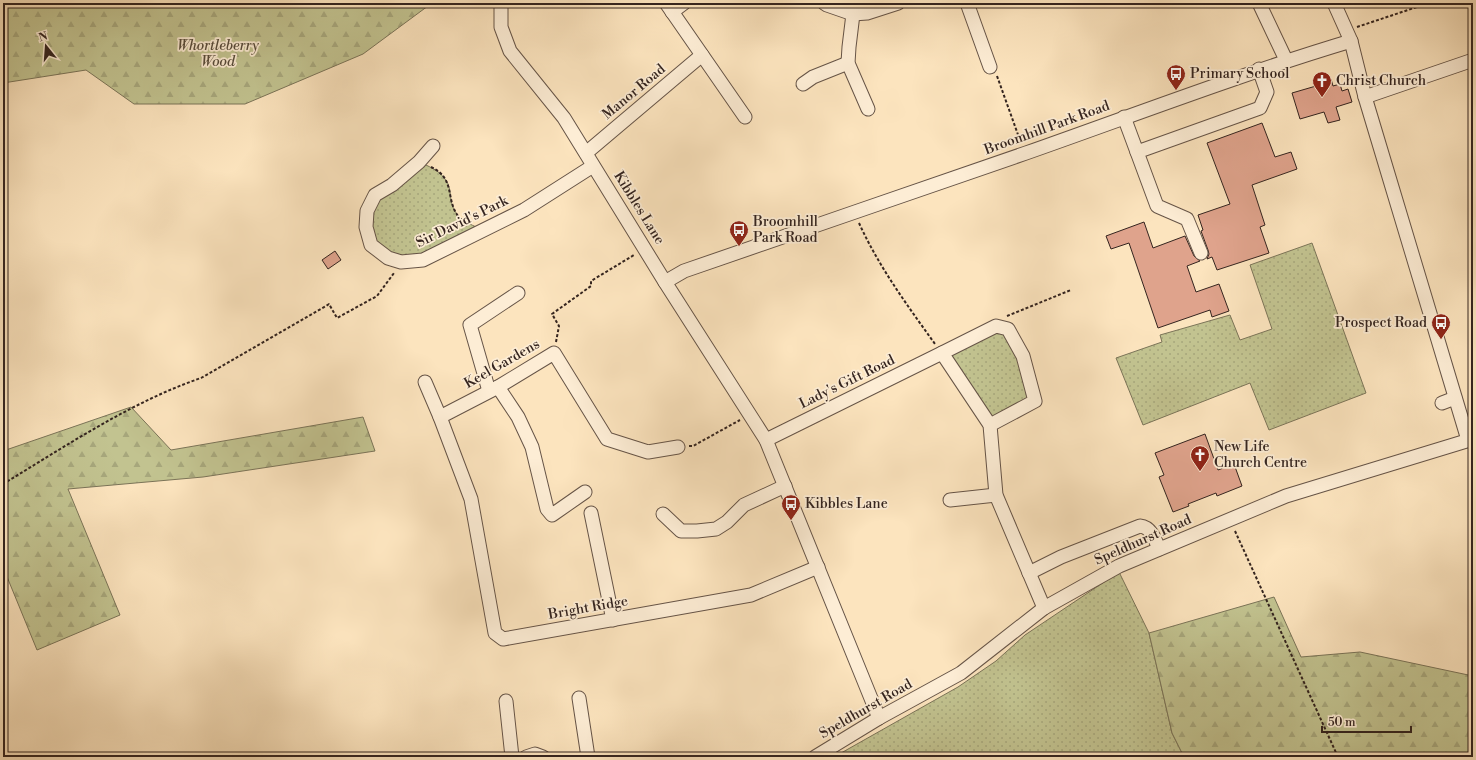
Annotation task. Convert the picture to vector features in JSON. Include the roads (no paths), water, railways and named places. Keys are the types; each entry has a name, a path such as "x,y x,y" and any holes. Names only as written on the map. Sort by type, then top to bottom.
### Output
{"street":[{"name":"Kibbles Lane","path":"501,3 501,27 510,50 564,118 665,282 766,440 879,718"},
{"path":"684,3 669,7 745,117"},
{"path":"824,3 853,14 867,13 898,3"},
{"path":"967,3 990,67"},
{"path":"1259,3 1286,60"},
{"path":"1334,3 1348,36 1456,398 1471,440"},
{"path":"853,14 848,63 868,109"},
{"name":"Broomhill Park Road","path":"665,282 684,271 1025,153 1286,60 1348,36"},
{"name":"Manor Road","path":"586,154 702,55"},
{"path":"1365,97 1473,60"},
{"path":"803,84 813,77 848,63"},
{"path":"1137,152 1260,108 1266,92 1259,69"},
{"path":"1124,117 1157,206 1187,219 1201,253"},
{"name":"Sir David's Park","path":"433,146 419,162 392,185 375,196 367,211 366,227 371,245 388,258 401,262 423,260 524,210 593,166"},
{"path":"518,293 470,325 493,389 518,417 532,446 547,508 552,515 585,492"},
{"name":"Lady's Gift Road","path":"766,440 996,326 1008,329 1023,356 1035,401 990,424"},
{"name":"Keel Gardens","path":"440,417 493,389 554,352 607,439 648,452 678,447"},
{"path":"942,353 990,424 996,495 1044,608"},
{"path":"425,382 440,417"},
{"path":"1442,403 1456,398"},
{"name":"Bright Ridge","path":"440,417 471,499 495,633 503,639 751,595 818,567"},
{"name":"Speldhurst Road","path":"815,757 879,718 961,673 1044,608 1119,566 1286,496 1471,440"},
{"path":"662,514 681,531 716,529 727,522 744,505 785,486"},
{"path":"950,500 996,495"},
{"path":"591,513 612,620"},
{"path":"1029,573 1061,557 1140,526 1146,527 1159,549"},
{"path":"579,698 588,757"},
{"path":"506,701 512,757"},
{"path":"526,757 535,754 543,757"}],"waterway":[{"path":"198,3 235,5 245,3"}],"place":[{"name":"Primary School","path":"1176,91"},
{"name":"Christ Church","path":"1322,98"},
{"name":"Broomhill Park Road","path":"739,247"},
{"name":"Prospect Road","path":"1441,340"},
{"name":"New Life Church Centre","path":"1200,472"},
{"name":"Kibbles Lane","path":"791,521"}],"park label":[{"name":"Whortleberry Wood","path":"218,54"}]}
